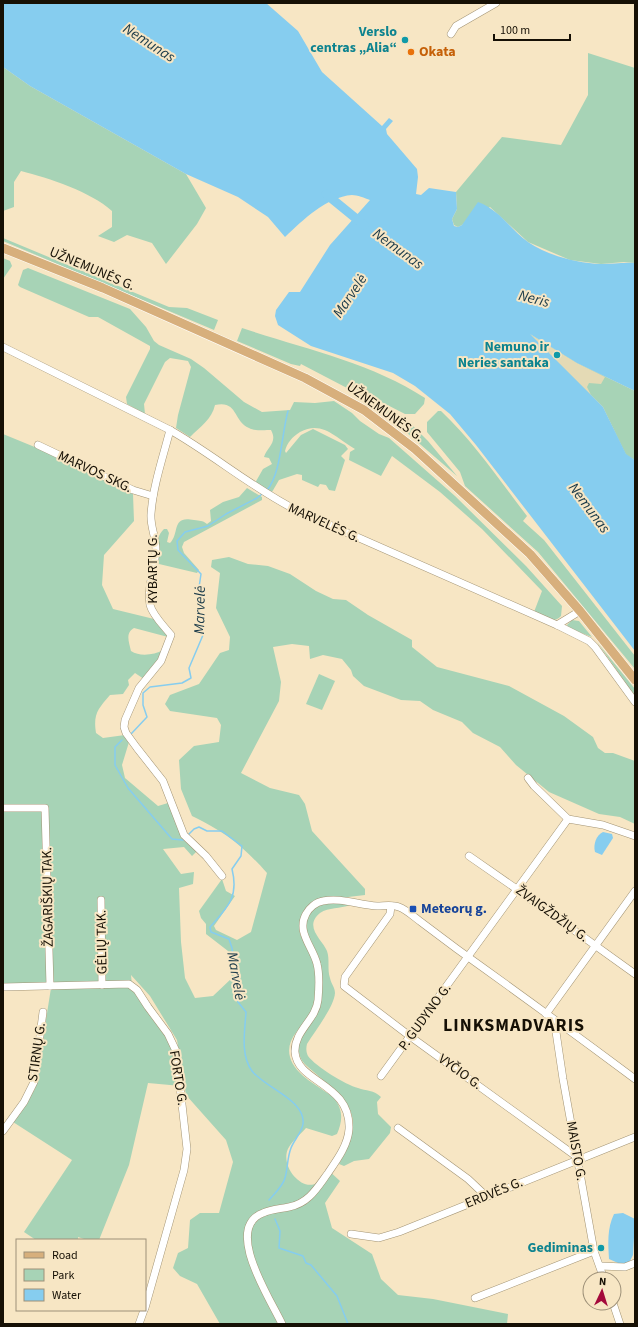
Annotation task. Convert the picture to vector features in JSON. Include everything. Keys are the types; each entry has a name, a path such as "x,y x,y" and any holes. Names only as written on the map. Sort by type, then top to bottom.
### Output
{"main road":[{"name":"UŽNEMUNĖS G.","path":"3,248 136,302 305,378 347,399 375,418 415,449 539,563 580,611 635,680"}],"street":[{"path":"451,34 456,26 496,3"},
{"name":"MARVELĖS G.","path":"3,347 170,430 190,442 266,495 298,512 557,625 589,641 595,646 635,702"},
{"name":"KYBARTŲ G.","path":"170,430 153,496 150,516 156,539 156,551 150,581 150,606 154,614 171,635 161,662 139,688 124,720 124,727 137,748 163,781 186,837 206,856 222,876"},
{"name":"MARVOS SKG.","path":"38,445 133,490 153,496"},
{"path":"557,625 580,611"},
{"path":"528,778 534,786 568,819 603,825 635,836"},
{"name":"ŽAGARIŠKIŲ TAK.","path":"3,808 46,808 50,986"},
{"name":"P. GUDYNO G.","path":"381,1076 518,890 568,819"},
{"name":"ŽVAIGŽDŽIŲ G.","path":"469,856 635,974"},
{"path":"546,1014 635,891"},
{"name":"GĖLIŲ TAK.","path":"101,900 102,985"},
{"path":"282,1324 261,1283 253,1262 247,1242 247,1229 253,1219 262,1213 291,1207 302,1203 311,1196 340,1155 349,1130 348,1114 338,1097 326,1085 304,1071 296,1058 295,1052 297,1039 313,1015 318,1001 317,964 313,950 305,937 303,923 307,911 322,901 401,907 635,1079"},
{"name":"VYČIO G.","path":"391,906 390,914 344,977 344,986 411,1037 577,1158"},
{"name":"FORTO G.","path":"3,987 129,984 138,990 172,1041 176,1051 181,1086 187,1149 186,1162 146,1305"},
{"name":"STIRNŲ G.","path":"3,1131 24,1102 34,1082 42,1012"},
{"name":"MAISTO G.","path":"559,1023 556,1032 577,1158 594,1252 602,1271"},
{"path":"398,1128 468,1179 486,1196"},
{"name":"ERDVĖS G.","path":"351,1234 379,1238 390,1235 577,1158 635,1137"},
{"path":"475,1298 594,1252"},
{"path":"600,1266 625,1267 635,1263"},
{"name":"FORTO G.","path":"139,1324 144,1311"},
{"path":"616,1311 620,1324"}],"green space":[{"path":"588,53 635,68 635,263 624,262 601,264 570,260 528,242 490,207 458,227 454,225 452,219 457,209 456,192 502,137 561,145 588,95"},
{"path":"3,67 30,86 186,174 206,208 197,224 166,264 152,243 127,235 114,242 98,236 112,227 112,211 93,198 69,186 21,171 14,182 14,207 3,211"},
{"path":"3,238 169,307 187,308 218,320 214,330 3,241"},
{"path":"3,258 10,261 12,266 3,279"},
{"path":"28,268 130,309 146,327 154,341 159,345 191,359 204,368 244,402 262,412 290,410 294,402 315,403 334,401 379,434 389,438 455,496 526,566 562,606 561,616 558,619 551,620 534,612 542,591 482,529 440,492 392,456 381,476 349,460 350,452 355,449 335,435 322,429 315,428 308,429 300,432 292,438 285,451 286,453 301,435 313,429 345,445 348,449 341,456 345,460 335,491 329,490 326,485 320,484 318,487 302,480 302,475 297,474 279,480 272,492 255,483 263,469 272,464 269,458 264,457 273,442 273,434 271,430 257,430 249,428 240,421 232,408 222,404 215,405 208,419 190,437 176,428 191,367 188,361 170,358 165,362 144,404 145,414 127,404 126,397 150,349 150,346 98,317 89,317 20,287 18,285 23,270"},
{"path":"242,328 336,357 382,375 425,398 424,404 415,414 405,414 358,390 347,388 301,364 300,366 291,364 237,341"},
{"path":"528,333 577,363 635,391 635,460 626,455 603,407"},
{"path":"356,393 402,416 428,441 457,476 399,426 355,396"},
{"path":"438,411 441,411 453,423 476,449 527,516 523,521 544,540 635,656 635,669 538,552 465,486 460,472 427,432 427,422"},
{"path":"3,434 81,466 133,494 134,521 104,555 102,585 113,609 154,619 168,637 134,628 129,632 128,638 131,651 147,655 163,650 160,659 144,679 135,673 128,680 129,685 123,694 110,695 97,712 95,726 96,733 103,738 125,735 129,742 122,765 125,778 158,806 168,803 180,831 198,850 192,856 184,847 163,849 181,874 194,872 193,884 179,888 181,942 185,978 195,998 213,996 232,978 228,951 206,934 206,924 201,918 199,911 222,879 226,891 235,896 214,926 216,930 237,940 251,932 267,873 232,840 192,816 181,789 179,760 194,746 219,742 221,725 217,718 170,711 165,704 170,695 199,684 220,653 229,650 230,637 216,608 220,573 211,567 212,560 229,557 248,564 268,566 290,574 316,591 333,599 346,600 368,615 412,640 412,647 437,667 509,686 564,716 593,737 598,748 605,753 613,753 635,761 635,824 620,817 599,814 549,792 516,765 500,747 473,733 462,722 433,710 420,701 401,700 364,686 353,676 351,670 342,659 323,655 310,659 309,646 292,644 273,647 281,682 279,701 241,773 270,788 299,795 305,804 312,831 365,889 365,895 314,901 301,925 300,934 308,947 312,960 317,990 315,1004 312,1011 291,1042 289,1049 290,1057 297,1070 302,1075 334,1098 339,1107 341,1120 337,1134 332,1136 306,1128 289,1147 286,1154 289,1169 299,1181 306,1184 312,1185 318,1182 327,1169 340,1181 325,1203 332,1228 372,1254 381,1279 398,1295 433,1299 508,1314 507,1324 220,1324 197,1284 180,1276 173,1268 178,1253 188,1248 190,1220 200,1213 219,1213 233,1162 226,1140 186,1095 177,1040 150,996 131,975 132,985 168,1034 181,1086 148,1083 129,1165 99,1239 84,1239 78,1237 78,1239 34,1239 24,1232 72,1160 13,1122 35,1089 51,988 3,989"},
{"path":"247,488 262,497 262,500 184,542 182,547 184,553 199,570 197,573 159,564 155,551 159,536 164,529 167,529 169,533 167,542 170,543 179,522 187,519 201,521 207,524 211,521 210,510 223,502 239,497"},
{"path":"572,620 579,621 592,637 568,628 567,625"},
{"path":"597,642 635,689 635,695 630,689"},
{"path":"319,674 335,681 322,710 306,704"},
{"path":"334,903 350,905 323,911 315,918 313,923 316,933 327,951 329,975 335,993 328,1012 307,1044 307,1053 317,1065 339,1079 353,1086 373,1092 381,1097 377,1102 378,1114 391,1127 390,1133 369,1159 354,1161 344,1166 339,1164 352,1134 353,1123 351,1112 346,1103 338,1094 305,1064 301,1059 299,1052 300,1041 317,1011 319,995 320,963 318,955 305,930 307,917 318,905"}],"sand":[{"path":"528,333 577,363 605,377 601,384 589,383 587,387 591,395"}],"water":[{"name":"Neris","path":"3,3 266,3 298,31 322,72 382,126 389,118 393,121 386,129 387,134 417,169 418,177 416,194 421,195 429,188 456,192 457,209 452,219 454,226 458,227 462,225 478,202 493,210 528,242 554,255 573,260 601,264 635,263 635,391 577,363 530,334 603,407 626,454 635,460 635,651 476,445 450,414 415,386 393,373 311,346 278,325 275,316 276,310 289,292 300,292 330,245 370,200 352,195 333,200 316,210 285,237 268,217 238,197 186,174 30,86 3,67"},
{"path":"603,832 612,834 613,838 602,855 595,852 594,846 597,838"},
{"path":"623,1213 635,1219 633,1255 629,1263 618,1263 609,1259 608,1236 610,1225 614,1214"}],"waterway":[{"name":"Nemunas","path":"326,194 364,225"},
{"name":"Marvelė","path":"267,490 272,483 278,464 288,411"},
{"name":"Marvelė","path":"131,734 147,717 143,705 143,693 150,687 182,683 191,678 189,668 203,635 198,594 201,574 178,550 177,541 185,532 208,526 262,494"},
{"name":"Marvelė","path":"122,740 115,747 115,765 128,788 172,839 183,840 185,838"},
{"name":"Marvelė","path":"187,836 194,829 199,827 207,831 222,831 242,846 241,856 232,869 234,879 233,894 227,907 210,927 211,932 229,939 232,948 238,1002 246,1012 244,1042 248,1065 258,1077 292,1101 302,1116 303,1124 292,1145 284,1181 269,1200"},
{"name":"Marvelė","path":"275,1219 280,1231 279,1248 303,1256 306,1263 311,1265 337,1296 348,1324"}],"place":[{"name":"Verslo centras „Alia“","path":"405,40"},
{"name":"Okata","path":"411,52"},
{"name":"Nemuno ir Neries santaka","path":"557,355"},
{"name":"Meteorų g.","path":"413,909"},
{"name":"Gediminas","path":"601,1248"}],"district":[{"name":"LINKSMADVARIS","path":"514,1025"}]}
